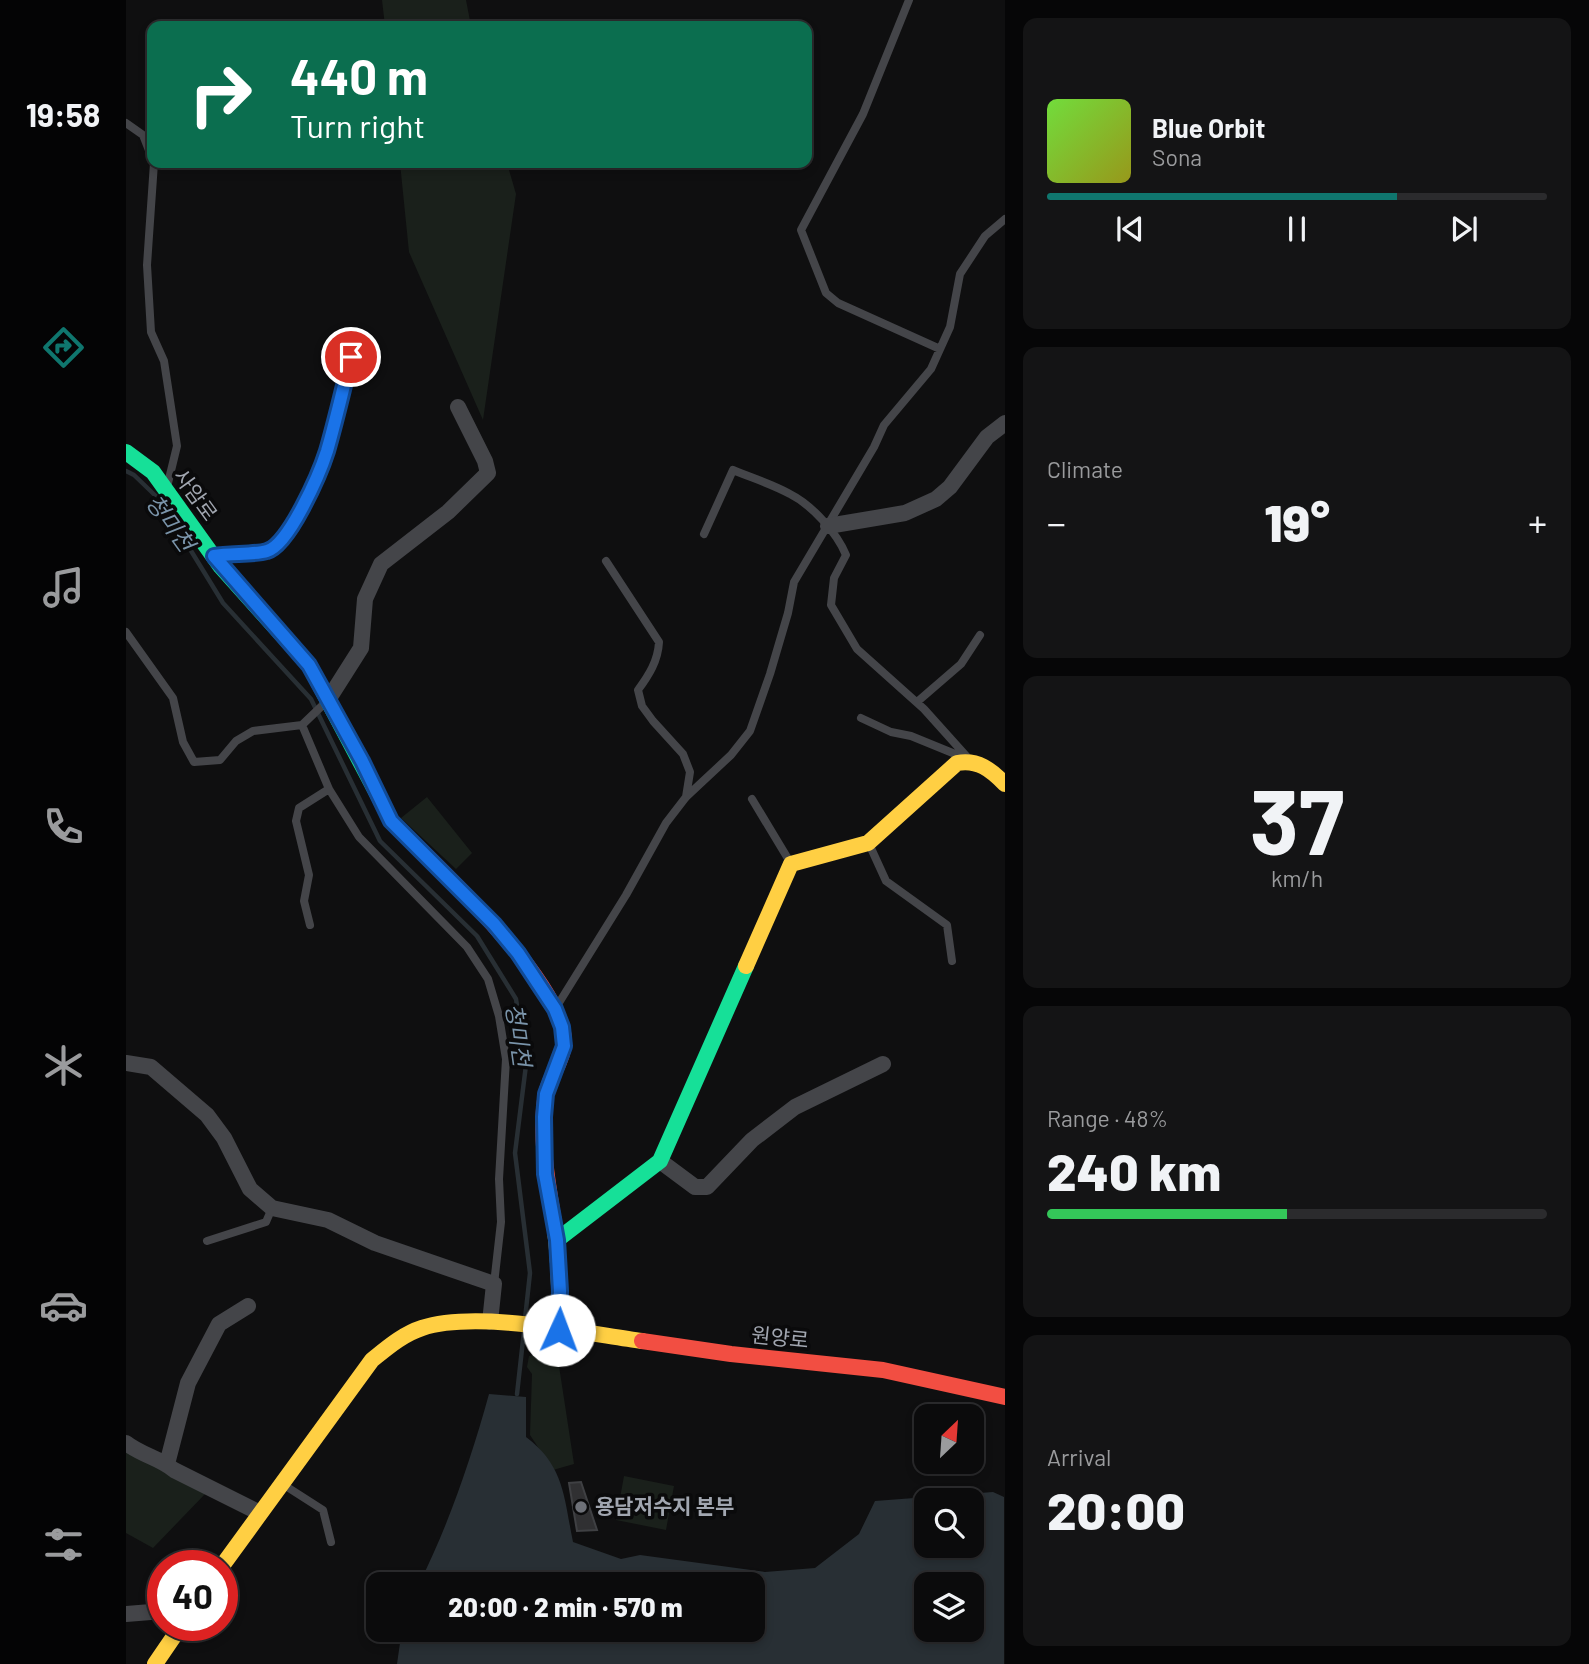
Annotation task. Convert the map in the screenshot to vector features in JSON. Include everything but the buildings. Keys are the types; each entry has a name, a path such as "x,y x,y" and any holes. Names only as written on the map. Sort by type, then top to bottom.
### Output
{"street":[{"path":"214,556 268,551 283,541 326,454 351,357"},
{"path":"328,700 361,648 365,599 381,564 448,512 488,473 485,461 458,407"},
{"path":"828,526 905,513 936,499 950,486 987,437 1004,423"},
{"name":"사암로","path":"126,452 153,472 214,556 309,665 362,761 391,821 494,924 518,953 555,1009 562,1027 564,1046 546,1094 544,1117 545,1174 557,1240 560,1291 554,1329"},
{"path":"557,1240 660,1161 791,864 868,843 957,763 970,760 989,768 1004,783"},
{"path":"126,1063 151,1067 207,1115 224,1138 250,1189 272,1208 328,1220 375,1243 494,1284 493,1323 436,1324 419,1329 372,1360 233,1550"},
{"path":"660,1161 695,1187 707,1187 752,1139 795,1107 883,1064"},
{"path":"167,1464 188,1383 219,1324 248,1306"},
{"name":"원양로","path":"493,1323 731,1354 883,1370 1004,1397"},
{"path":"126,1443 135,1450 167,1464 174,1471 260,1513"},
{"path":"126,1614 147,1612"},
{"path":"155,1664 171,1641"}],"lane":[{"path":"909,0 863,114 801,230 826,293 838,303 940,349"},
{"path":"126,123 143,135 147,145"},
{"path":"154,168 147,265 151,332 164,361 177,446 166,490"},
{"path":"555,1009 626,895 666,823 686,797 731,755 750,731 770,674 794,582 874,447 884,425 931,369 950,327 960,274 985,236 1004,219"},
{"path":"704,534 733,470 793,495 828,526 840,541 846,555 834,578 831,605 857,649 917,702 970,760"},
{"path":"606,561 659,642 659,652 652,671 638,690 642,706 683,754 690,772 686,797"},
{"path":"126,632 173,698 183,742 194,762 220,760 236,741 253,731 302,725 328,700"},
{"path":"917,702 961,664 980,635"},
{"path":"861,718 891,732 911,736 970,760"},
{"path":"302,725 330,789 359,837 467,947 488,979 499,1016 506,1059 499,1180 501,1222 494,1284"},
{"path":"310,925 304,901 309,875 296,821 299,808 330,789"},
{"path":"752,799 791,864"},
{"path":"868,843 886,881 947,925 952,961"},
{"path":"207,1241 266,1222 272,1208"},
{"path":"282,1483 323,1510 331,1542"}],"shaded area":[{"path":"382,0 466,0 470,21 384,21"},
{"path":"401,168 508,168 516,194 483,420 409,252"},
{"path":"427,797 472,853 456,869 401,818"},
{"path":"539,1354 559,1366 574,1464 553,1470 530,1435 532,1374 527,1367 529,1356"},
{"path":"489,1394 526,1397 526,1437 539,1448 556,1472 573,1542 621,1559 640,1555 765,1572 425,1572 450,1515"},
{"path":"126,1446 206,1493 153,1548 126,1533"},
{"path":"624,1476 674,1486 666,1530 616,1520"},
{"path":"993,1492 1004,1497 1004,1664 397,1664 400,1642 765,1642 765,1572 815,1568 859,1534 875,1501 914,1498 914,1558 984,1558 984,1493"}],"waterway":[{"name":"청미천","path":"126,471 134,475 162,502"},
{"name":"청미천","path":"166,510 223,603 311,699 380,841 477,936 516,999 526,1065 515,1153 530,1273 525,1319"},
{"name":"청미천","path":"517,1394 524,1331"}],"traffic: fast":[{"path":"126,452 153,472 221,567 309,665 381,801"},
{"path":"557,1240 660,1161 746,966"}],"traffic: slow":[{"path":"746,966 791,864 868,843 957,763 978,764 1005,784"},
{"path":"553,1216 559,1273 559,1330"},
{"path":"234,1550 372,1360 408,1334 445,1323 471,1321 530,1325 642,1341"},
{"path":"155,1664 171,1641"}],"traffic: jam":[{"path":"381,801 391,821 495,926 522,958 544,990 559,1019 564,1044 546,1094 543,1124 553,1216"},
{"path":"642,1341 731,1354 883,1370 1005,1397"}],"place":[{"name":"용담저수지 본부","path":"581,1507"}],"route":[{"path":"351,357 326,454 283,541 268,551 214,556 309,665 362,761 391,821 406,839 494,924 518,953 555,1009 562,1027 564,1046 546,1094 544,1117 545,1174 557,1240 559,1330"}]}
